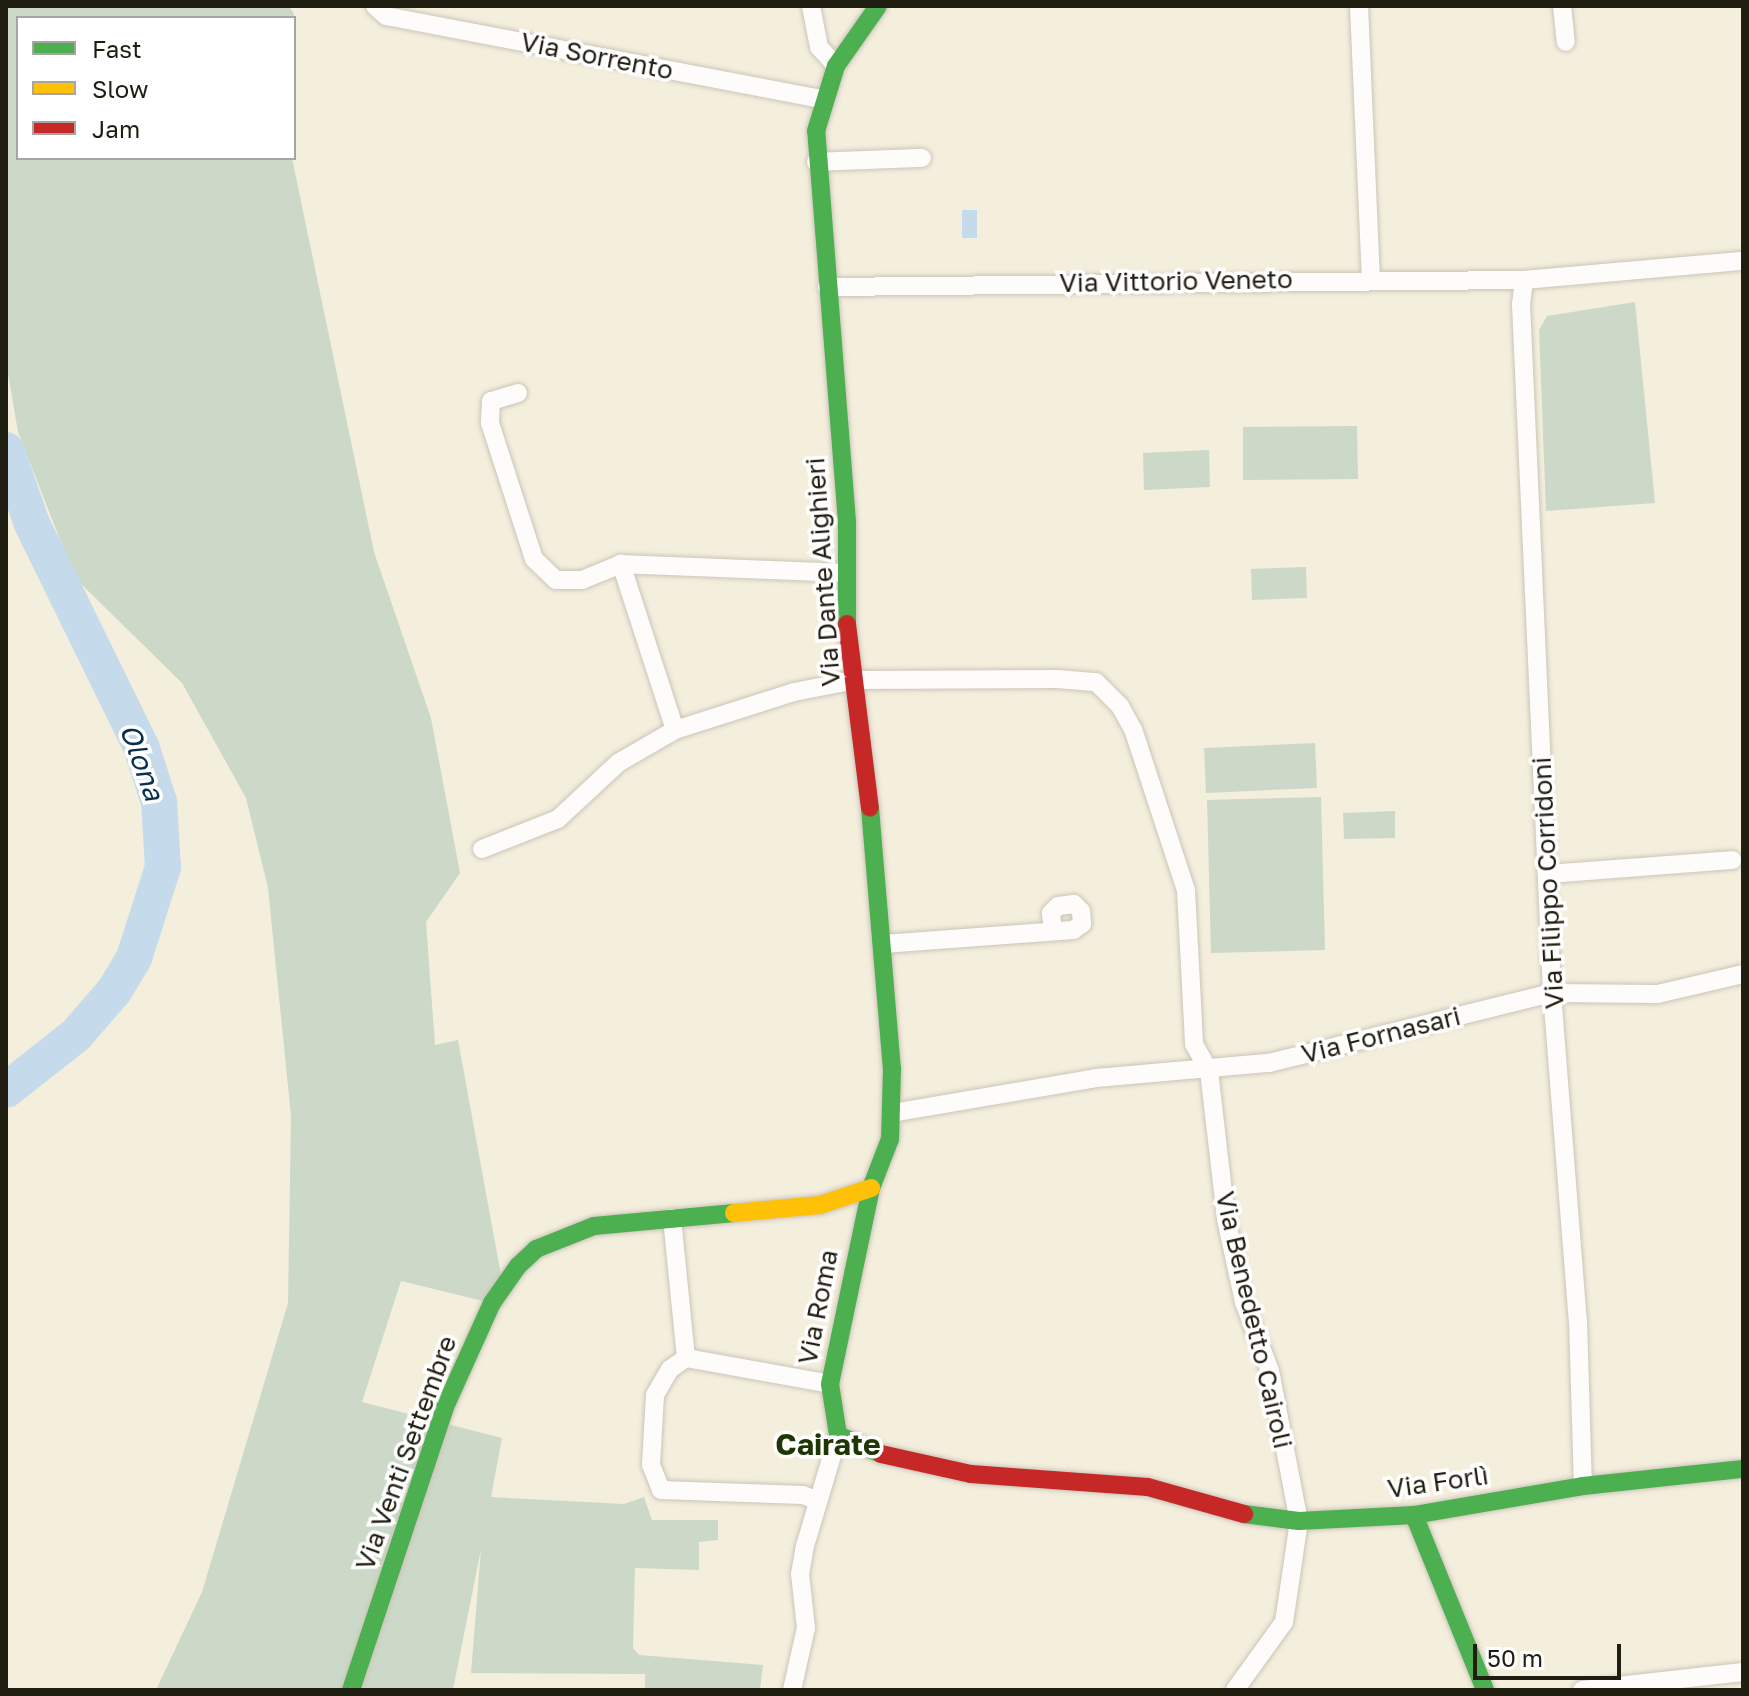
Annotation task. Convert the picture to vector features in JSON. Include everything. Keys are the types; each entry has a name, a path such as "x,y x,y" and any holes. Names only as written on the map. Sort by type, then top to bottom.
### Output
{"street":[{"name":"Via Sorrento","path":"375,6 386,16 823,99"},
{"path":"811,6 819,47 836,66"},
{"name":"Via Dante Alighieri","path":"858,1241 871,1188 890,1139 892,1113 883,944 844,573 847,522 816,162 823,99 836,66 878,6"},
{"path":"1359,6 1371,278"},
{"path":"1562,6 1566,42"},
{"path":"816,162 922,158"},
{"name":"Via Vittorio Veneto","path":"827,287 1371,278 1524,280 1743,261"},
{"name":"Via Filippo Corridoni","path":"1524,280 1521,304 1552,993 1578,1320 1583,1486"},
{"path":"518,393 491,401 490,423 534,559 556,580 582,580 621,564 844,573"},
{"path":"621,564 675,730"},
{"name":"Via Benedetto Cairoli","path":"482,849 558,819 618,763 675,730 794,692 856,680 1096,682 1120,706 1133,729 1186,890 1190,1021 1194,1044 1209,1071 1226,1219 1244,1302 1270,1371 1299,1521 1284,1622 1235,1690"},
{"path":"1547,874 1732,860"},
{"path":"883,944 1053,931"},
{"name":"Via Fornasari","path":"892,1113 1096,1078 1209,1071 1269,1063 1552,993 1658,994 1743,974"},
{"name":"Via Venti Settembre","path":"351,1690 445,1407 492,1303 518,1266 560,1237 594,1226 820,1205 871,1188"},
{"path":"820,1205 831,1208 858,1241"},
{"path":"672,1218 686,1358"},
{"name":"Via Roma","path":"838,1435 830,1384 858,1241"},
{"path":"818,1501 803,1495 661,1490 651,1465 655,1395 670,1369 686,1358 830,1384"},
{"path":"792,1690 806,1628 800,1574 838,1435"},
{"name":"Via Forlì","path":"838,1435 871,1452 971,1474 1148,1487 1264,1519 1299,1521 1414,1515 1583,1486 1743,1469"},
{"path":"1414,1515 1485,1690"},
{"path":"1582,1690 1743,1672"}],"green space":[{"path":"6,6 289,6 294,16 16,16 16,160 292,160 374,552 431,718 460,873 426,922 435,1045 458,1040 501,1275 483,1301 401,1281 362,1402 502,1438 491,1497 624,1504 644,1497 652,1520 718,1520 718,1540 699,1542 699,1570 635,1568 633,1648 639,1655 763,1665 760,1690 645,1690 645,1674 471,1673 481,1549 453,1690 156,1690 202,1592 288,1303 291,1116 268,888 246,798 182,683 75,578 18,432 6,362"},
{"path":"1635,302 1655,503 1546,511 1539,330 1547,316"},
{"path":"1357,426 1358,479 1243,480 1243,427"},
{"path":"1209,450 1210,487 1144,490 1143,453"},
{"path":"1306,567 1307,598 1252,600 1251,569"},
{"path":"1315,743 1317,788 1206,793 1204,748"},
{"path":"1321,797 1325,950 1211,953 1207,800"},
{"path":"1395,811 1395,838 1344,839 1343,813"}],"water":[{"path":"962,210 977,210 977,238 962,238"}],"waterway":[{"name":"Olona","path":"6,450 32,524 142,749 159,802 163,867 134,958 114,991 76,1035 6,1090"}],"traffic: fast":[{"path":"847,624 847,522 816,131 836,66 878,6"},
{"path":"870,808 892,1069 890,1139 871,1188 830,1384 838,1435 881,1454"},
{"path":"351,1690 445,1407 492,1303 518,1266 536,1249 594,1226 734,1213"},
{"path":"1244,1514 1299,1521 1414,1515 1583,1486 1743,1469"},
{"path":"1414,1515 1485,1690"}],"traffic: slow":[{"path":"734,1213 820,1205 871,1188"}],"traffic: jam":[{"path":"847,624 870,808"},
{"path":"881,1454 971,1474 1148,1487 1244,1514"}],"district":[{"name":"Cairate","path":"828,1444"}]}
